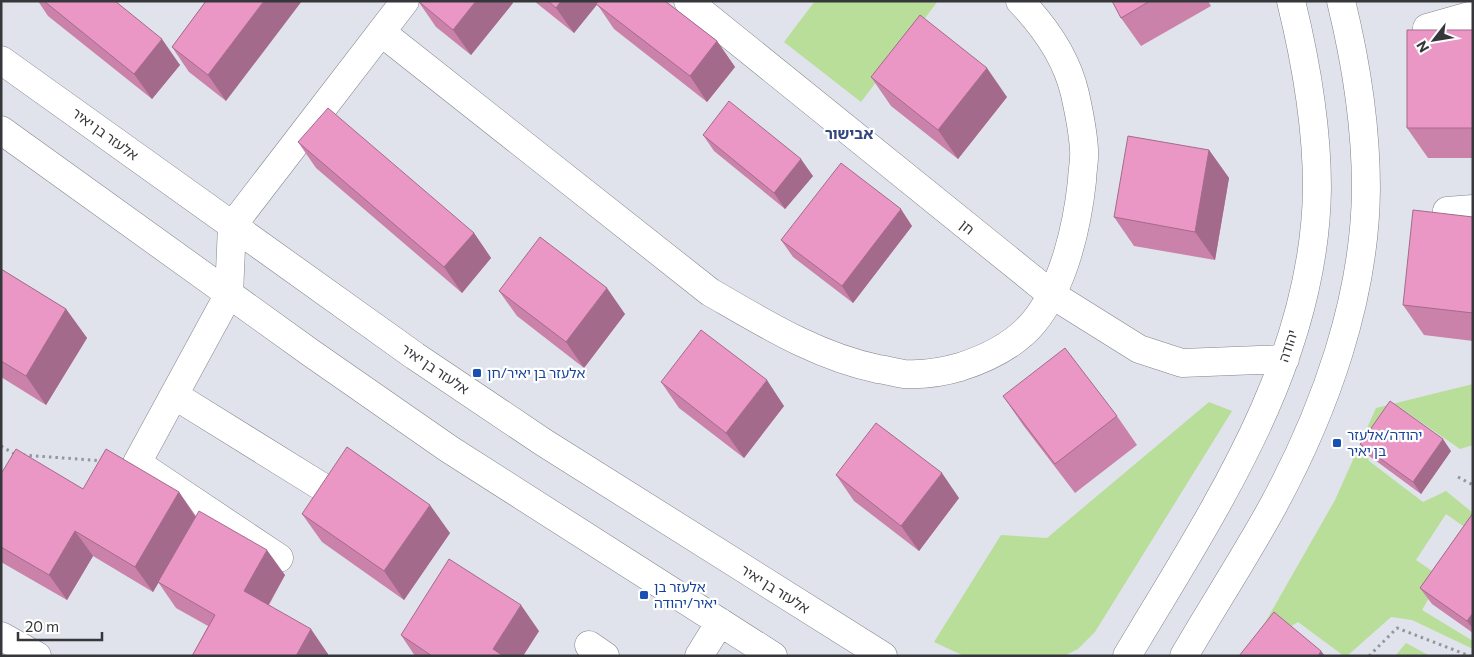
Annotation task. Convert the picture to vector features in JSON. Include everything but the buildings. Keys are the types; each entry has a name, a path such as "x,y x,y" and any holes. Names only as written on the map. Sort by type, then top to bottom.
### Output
{"street":[{"path":"279,558 137,463 229,294 232,226 405,1"},
{"name":"חן","path":"688,1 1051,294 1139,349 1182,363 1285,358"},
{"path":"381,32 710,292 764,324 816,350 859,365 905,374 945,371 979,361 1007,346 1033,322 1051,294 1070,250 1079,209 1084,152 1075,93 1057,47 1020,1"},
{"name":"יהודה","path":"1127,656 1230,483 1250,442 1285,358 1308,274 1317,189 1315,145 1309,91 1291,1"},
{"path":"1184,656 1273,506 1294,463 1331,375 1356,284 1366,190 1364,141 1348,30 1341,1"},
{"path":"1427,28 1473,15"},
{"name":"אלעזר בן יאיר","path":"1,60 415,356 536,437 883,656"},
{"path":"1,130 449,449 773,656"},
{"path":"174,394 320,485"},
{"path":"699,656 720,622"},
{"path":"1,636 37,656"}],"path":[{"path":"1,446 15,454 137,463"},
{"path":"1458,477 1473,485"},
{"path":"1369,656 1396,628 1470,656"}],"green space":[{"path":"815,1 938,1 861,102 784,42"},
{"path":"1473,384 1473,445 1460,449 1399,407 1365,450 1369,461 1423,502 1446,491 1473,513 1473,533 1446,514 1416,560 1441,577 1422,610 1473,641 1473,649 1412,620 1391,617 1347,656 1344,656 1298,622 1246,656 1335,500 1376,408"},
{"path":"1209,402 1232,411 1095,632 1078,649 1064,656 964,656 934,642 1001,535 1047,538"},
{"path":"1406,643 1430,656 1395,656"}],"place":[{"name":"אלעזר בן יאיר/חן","path":"477,373"},
{"name":"יהודה/אלעזר בן יאיר","path":"1337,443"},
{"name":"אלעזר בן יאיר/יהודה","path":"644,595"}],"district":[{"name":"אבישור","path":"849,134"}]}
